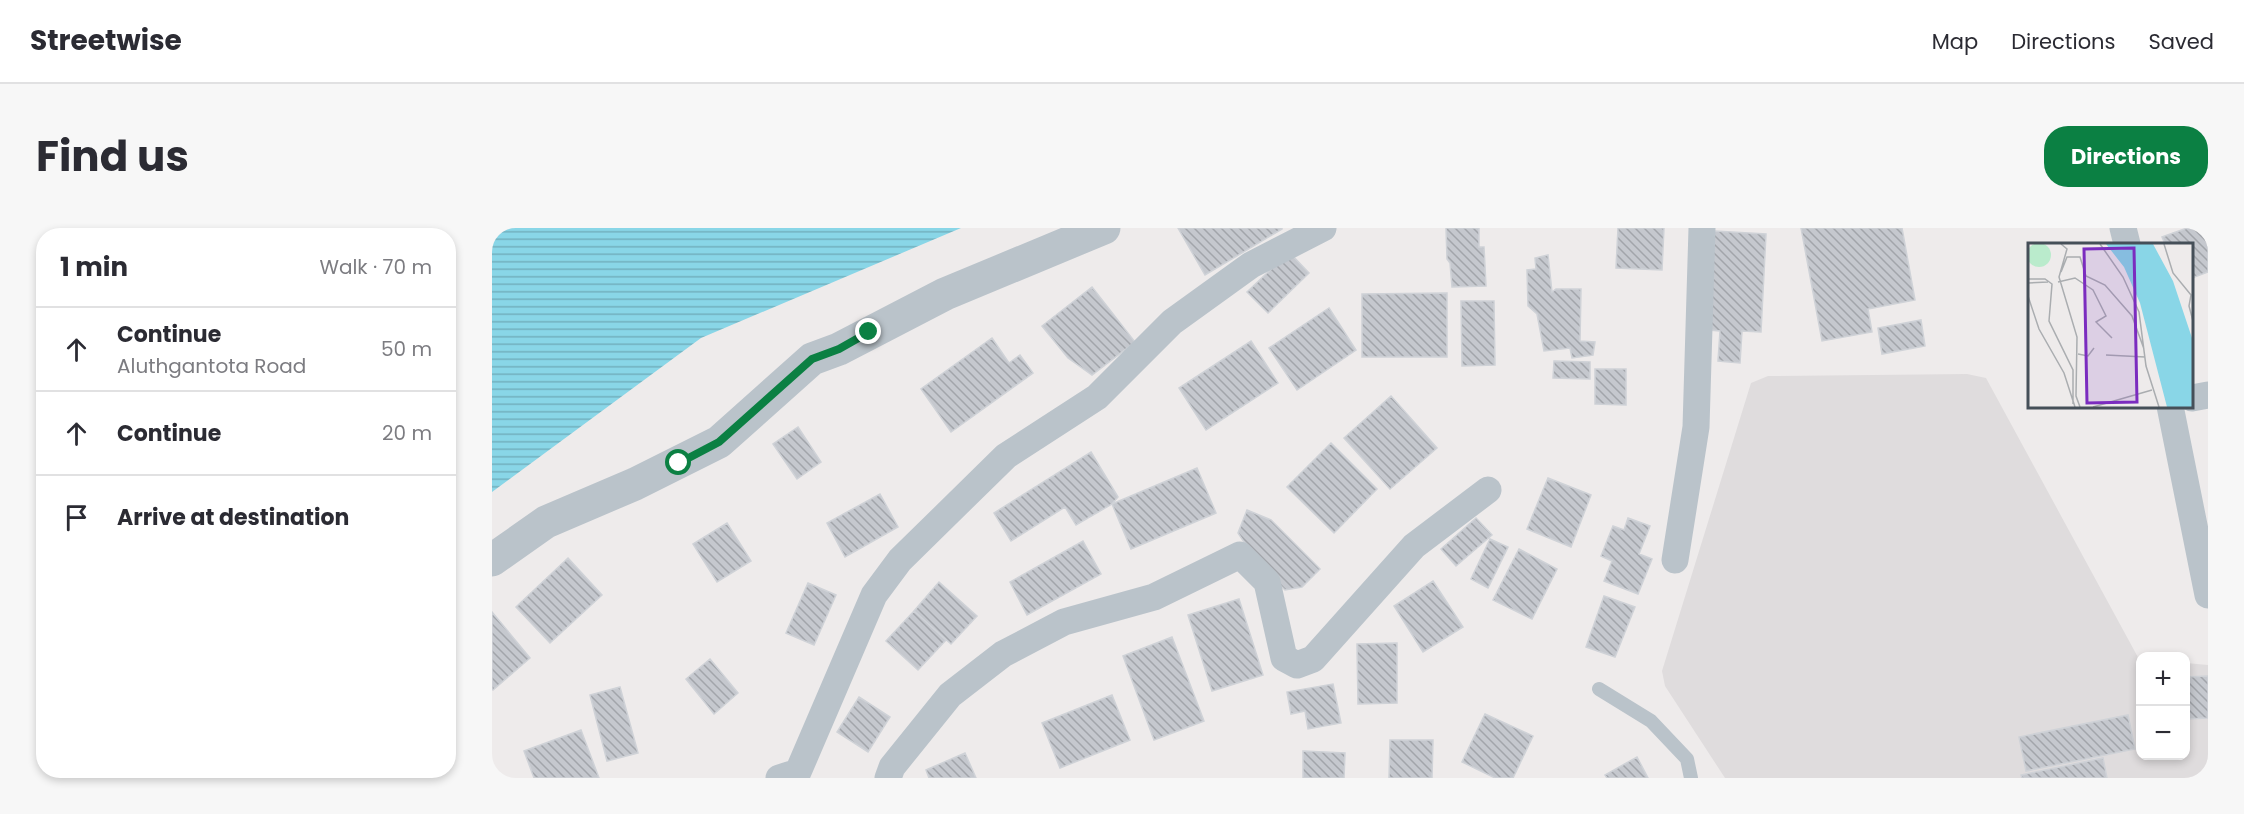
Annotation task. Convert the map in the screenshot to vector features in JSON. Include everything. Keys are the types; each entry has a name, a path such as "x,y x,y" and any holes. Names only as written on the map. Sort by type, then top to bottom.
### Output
{"street":[{"path":"492,560 546,522 635,484 719,442 812,359 839,349 965,286 1104,228"},
{"path":"779,778 798,772 874,595 900,560 1006,456 1097,397 1172,321 1251,265 1323,228"},
{"path":"1675,560 1696,427 1702,228"},
{"path":"2122,228 2127,243"},
{"path":"2193,398 2208,395"},
{"path":"2170,408 2208,595"},
{"path":"888,778 892,767 950,695 1003,654 1064,622 1154,597 1240,555 1267,582 1284,658 1297,665 1313,659 1414,546 1488,490"}],"lane":[{"path":"1599,689 1651,721 1687,759 1691,778"}],"shaded area":[{"path":"1967,374 1986,378 2136,654 2136,760 2190,760 2190,663 2208,665 2208,778 1725,778 1665,686 1662,671 1751,383 1768,376"}],"water":[{"path":"492,228 961,228 701,338 492,492"}],"building":[{"path":"1178,228 1282,228 1282,229 1205,275"},
{"path":"1446,228 1479,228 1479,247 1484,247 1486,286 1452,287 1450,263 1447,259"},
{"path":"1618,228 1664,228 1662,270 1616,268"},
{"path":"1801,228 1902,228 1915,300 1868,309 1872,332 1822,341"},
{"path":"2187,228 2208,228 2208,272 2193,278 2193,243 2165,243 2162,237"},
{"path":"1714,231 1766,234 1761,332 1742,331 1740,363 1718,361 1720,331 1709,330"},
{"path":"1289,252 1309,273 1268,313 1247,292"},
{"path":"1548,255 1552,292 1556,289 1581,289 1580,341 1595,342 1593,355 1572,358 1570,348 1544,351 1537,314 1528,306 1527,270 1536,269 1535,258"},
{"path":"1092,287 1135,342 1092,375 1068,358 1042,326"},
{"path":"1447,293 1447,357 1362,357 1362,294"},
{"path":"1461,301 1494,301 1495,365 1462,366"},
{"path":"1329,308 1356,350 1297,390 1269,348"},
{"path":"1921,320 1925,346 1882,354 1878,328"},
{"path":"992,338 1009,363 1020,355 1033,373 951,432 921,389"},
{"path":"1251,341 1278,383 1206,430 1179,388"},
{"path":"1554,361 1590,362 1590,379 1553,378"},
{"path":"1595,369 1626,369 1626,405 1595,404"},
{"path":"1391,396 1437,448 1390,489 1344,438"},
{"path":"798,427 821,462 797,479 773,444"},
{"path":"1331,443 1377,489 1334,533 1287,487"},
{"path":"1091,452 1118,497 1112,504 1076,525 1065,507 1011,541 994,513"},
{"path":"1197,468 1216,513 1131,549 1112,504"},
{"path":"1548,478 1591,495 1571,547 1527,529"},
{"path":"880,494 898,527 845,557 827,523"},
{"path":"1247,510 1271,520 1320,569 1302,587 1285,590 1242,548 1244,542 1238,533"},
{"path":"1476,518 1492,535 1456,566 1441,549"},
{"path":"1628,518 1650,526 1639,554 1652,559 1638,594 1604,581 1612,561 1601,556 1613,526 1624,530"},
{"path":"727,523 751,561 717,582 693,544"},
{"path":"1490,539 1508,547 1488,588 1471,579"},
{"path":"1083,541 1101,574 1027,615 1010,582"},
{"path":"1519,549 1557,569 1532,619 1493,600"},
{"path":"568,558 602,595 550,643 516,607"},
{"path":"1433,581 1463,627 1423,652 1394,606"},
{"path":"939,582 977,616 951,644 914,611"},
{"path":"808,583 836,595 814,645 786,633"},
{"path":"1604,596 1635,607 1615,657 1586,647"},
{"path":"1239,599 1263,675 1212,691 1188,615"},
{"path":"914,611 946,640 918,670 886,641"},
{"path":"492,612 530,658 493,690 492,689"},
{"path":"1172,637 1204,721 1154,740 1123,656"},
{"path":"1397,643 1397,703 1358,704 1357,644"},
{"path":"710,659 738,693 714,714 686,679"},
{"path":"2208,676 2208,718 2190,719 2190,677"},
{"path":"1333,684 1341,723 1308,729 1305,711 1291,714 1287,692"},
{"path":"620,687 638,753 607,761 590,695"},
{"path":"1112,695 1130,740 1060,768 1042,723"},
{"path":"859,697 890,717 868,752 837,732"},
{"path":"1485,714 1533,736 1513,778 1495,778 1462,762"},
{"path":"2128,715 2135,749 2026,771 2019,737"},
{"path":"581,730 599,778 534,778 524,751"},
{"path":"1390,740 1433,740 1432,778 1389,778"},
{"path":"1303,751 1345,753 1344,778 1303,778"},
{"path":"965,753 976,778 929,778 926,770"},
{"path":"1637,757 1648,778 1607,778 1605,775"},
{"path":"2103,758 2107,778 2022,778 2021,775"}],"route":[{"path":"679,463 719,442 812,359 839,349 869,332"}]}
